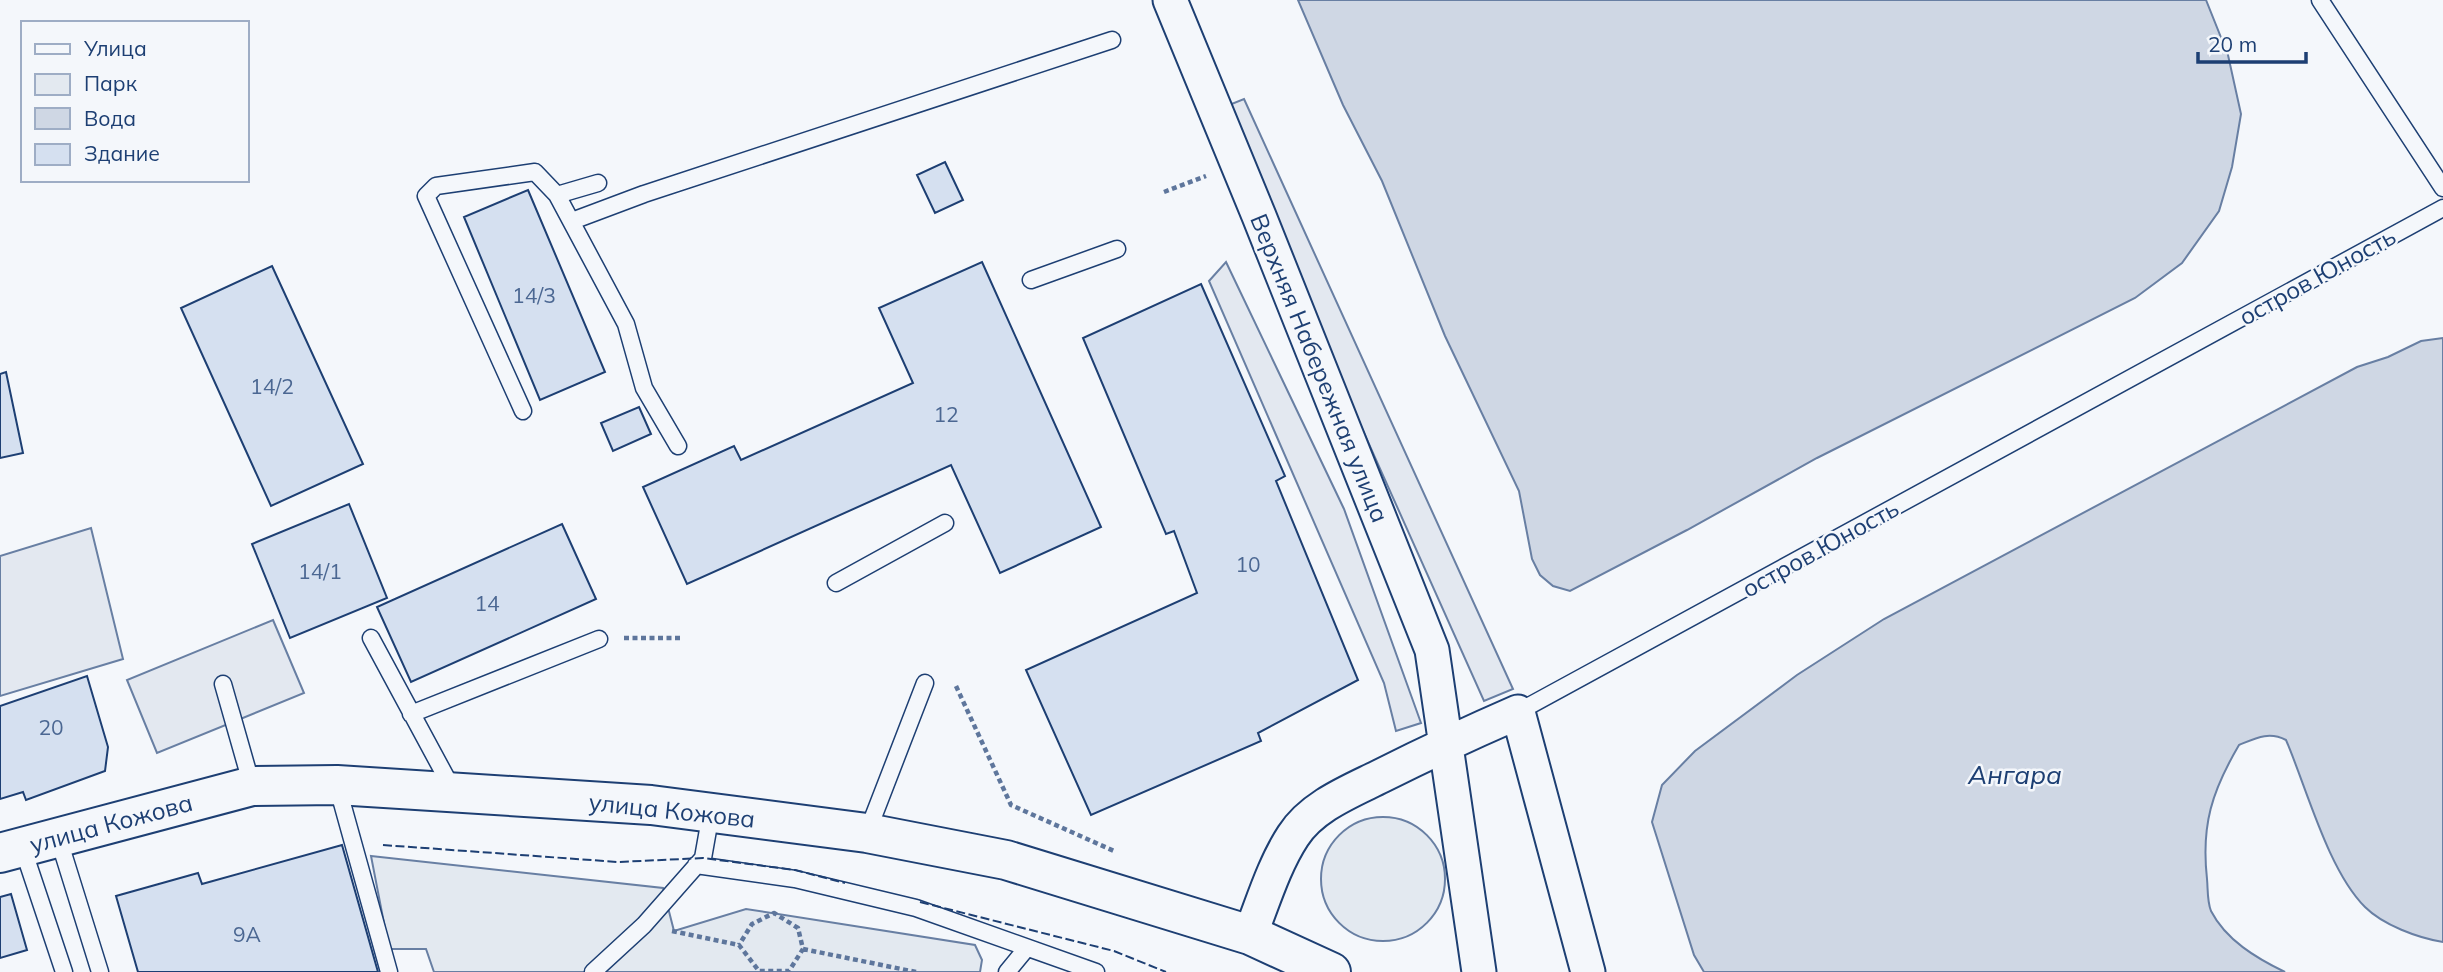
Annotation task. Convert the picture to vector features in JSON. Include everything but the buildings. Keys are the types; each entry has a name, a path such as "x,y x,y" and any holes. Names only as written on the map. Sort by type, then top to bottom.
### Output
{"street":[{"name":"Верхняя Набережная улица","path":"1170,0 1432,650 1479,972"},
{"name":"остров Юность","path":"1250,934 1277,867 1294,834 1317,812 1446,743 1518,712"},
{"path":"1518,712 1588,972"},
{"name":"улица Кожова","path":"11,850 252,786 337,785 651,805 867,833 1006,860 1250,934 1331,972"}],"lane":[{"path":"2320,0 2443,188"},
{"path":"572,221 657,190 1112,40"},
{"path":"523,411 426,196 436,186 535,172 557,195 626,324 644,388 678,446"},
{"path":"557,195 598,183"},
{"name":"остров Юность","path":"1518,712 2443,208"},
{"path":"1031,280 1116,248"},
{"path":"836,583 945,523"},
{"path":"371,638 454,791"},
{"path":"411,713 599,639"},
{"path":"867,833 925,683"},
{"path":"223,684 252,786"},
{"path":"337,785 389,972"},
{"path":"593,972 644,925 703,858 711,812"},
{"path":"58,837 100,972"},
{"path":"11,850 64,972"},
{"path":"696,865 796,879 916,908 1096,972"},
{"path":"1007,972 1026,949"}],"path":[{"path":"599,639 682,638"},
{"path":"956,686 1011,805 1116,852"},
{"path":"644,925 739,945 759,971 789,972 803,949 798,928 774,913 752,924 739,945"},
{"path":"803,949 916,972"}],"green space":[{"path":"1383,817 1407,822 1427,835 1440,855 1445,879 1440,903 1427,923 1407,936 1383,941 1359,936 1339,923 1326,903 1321,879 1326,855 1339,835 1359,822"},
{"path":"371,856 663,888 674,931 746,909 975,945 982,960 980,972 434,972 426,949 389,949"}],"shaded area":[{"path":"1244,99 1513,689 1484,701 1219,109"},
{"path":"1226,262 1344,509 1421,723 1396,731 1384,683 1209,281"},
{"path":"91,528 123,659 0,696 0,556"},
{"path":"273,620 304,693 157,753 127,680"}],"water":[{"path":"1298,0 2206,0 2228,55 2241,114 2232,167 2219,211 2182,263 2135,298 1817,458 1570,591 1553,586 1540,575 1532,559 1519,491 1445,336 1382,181 1343,105"},
{"name":"Ангара","path":"2443,338 2443,942 2401,930 2381,920 2365,907 2352,891 2329,851 2286,740 2268,736 2239,745 2215,793 2207,825 2208,895 2211,911 2233,939 2263,961 2285,972 1704,972 1694,955 1652,822 1662,785 1695,751 1797,675 1884,619 2357,367 2388,357 2421,341"}],"fence":[{"path":"383,845 618,862 703,858 795,870 845,883"},
{"path":"920,902 1114,951 1166,972"}]}
